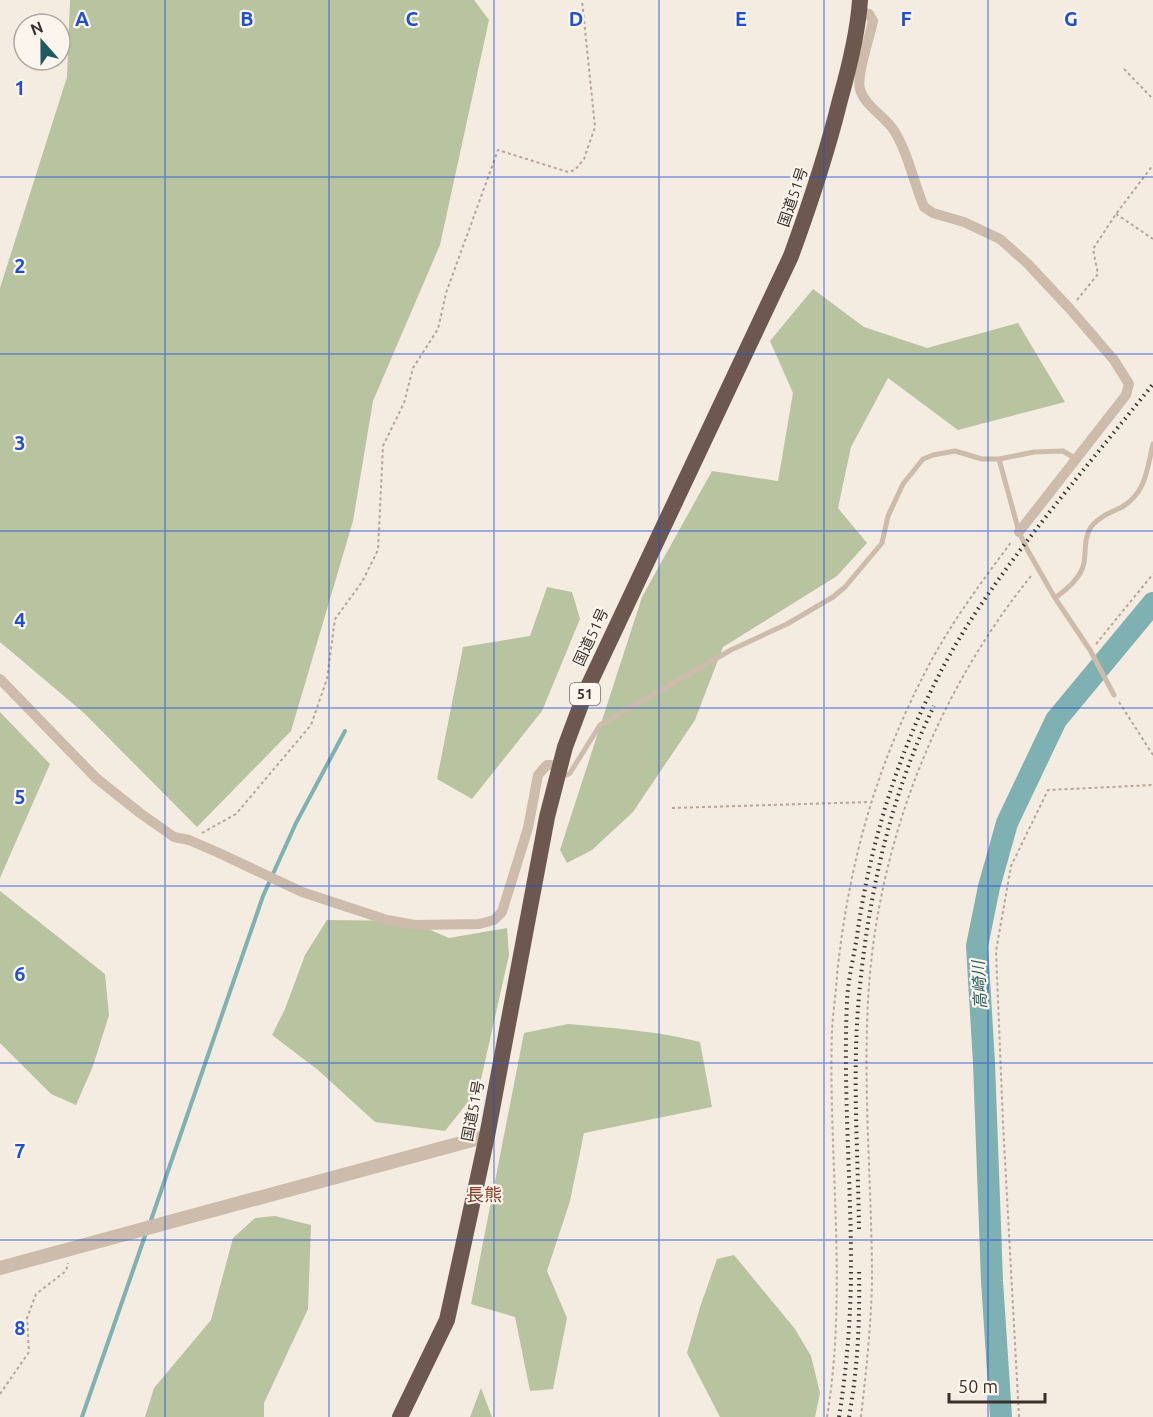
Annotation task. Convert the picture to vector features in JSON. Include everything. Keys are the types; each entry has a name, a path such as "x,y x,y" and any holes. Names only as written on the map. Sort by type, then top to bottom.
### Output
{"highway":[{"name":"国道51号","path":"400,1417 447,1320 487,1136 546,817 565,747 586,691 791,256 812,201 828,149 847,76 859,6"}],"street":[{"path":"859,6 869,14 873,21 861,71 860,89 899,140 924,207 933,213 964,222 1000,239 1028,264 1070,309 1114,360 1129,384 1126,395 1019,532"},
{"path":"0,679 96,778 174,837 189,840 302,892 387,920 415,925 479,924 494,920 502,912 528,828 538,775 547,765 559,770"},
{"path":"0,1268 487,1136"}],"lane":[{"path":"1055,598 1066,590 1080,573 1086,537 1091,527 1098,520 1133,499 1141,491 1153,444"},
{"path":"559,770 567,775 570,773 597,729 608,720 730,650 787,624 845,588 882,543 888,516 899,492 923,459 955,451 982,459 999,459 1034,452 1063,452 1076,459"},
{"path":"999,459 1019,532 1038,569 1090,650 1114,695"}],"path":[{"path":"189,840 236,813 311,725 327,679 335,620 362,582 378,550 383,446 404,403 412,369 438,329 446,293 498,150 567,172 575,170 585,159 595,127 582,0"},
{"path":"1124,69 1153,99"},
{"path":"1070,309 1098,274 1093,249 1153,165"},
{"path":"1116,214 1153,239"},
{"path":"827,1417 833,1381 836,1300 832,1029 842,929 850,880 871,802 889,749 930,663 979,585 1019,532"},
{"path":"861,1417 872,1281 867,1128 868,999 884,888 903,813 935,732 984,639 1038,569"},
{"path":"1090,650 1153,574"},
{"path":"1114,695 1153,755"},
{"path":"1019,1417 1002,1123 996,951 1011,866 1048,790 1153,785"},
{"path":"672,808 871,802"},
{"path":"0,1394 29,1352 27,1318 36,1294 66,1271 70,1249"}],"green space":[{"path":"70,0 474,0 489,20 440,245 373,401 353,521 291,731 197,827 84,713 0,642 0,288 67,72 72,72 72,12 70,12"},
{"path":"813,289 864,327 927,348 1018,323 1065,402 958,430 888,378 851,447 838,508 867,543 837,576 723,647 695,720 633,812 592,850 567,863 560,850 642,597 712,471 778,481 793,393 770,341"},
{"path":"547,587 572,592 580,619 542,711 472,799 437,779 463,647 530,636"},
{"path":"0,712 50,764 0,878"},
{"path":"0,891 105,974 109,1015 93,1066 76,1105 51,1094 0,1043"},
{"path":"327,920 410,921 449,938 507,928 509,955 479,1088 445,1131 375,1122 318,1070 272,1035 285,1009 305,955"},
{"path":"568,1024 651,1033 700,1042 712,1107 584,1133 570,1201 547,1271 567,1318 553,1389 530,1391 515,1317 471,1304 524,1033"},
{"path":"275,1216 311,1225 308,1309 264,1403 264,1417 145,1417 154,1388 211,1320 233,1238 255,1218"},
{"path":"734,1255 795,1329 811,1356 820,1393 815,1417 720,1417 687,1353 717,1259"},
{"path":"481,1388 492,1417 470,1417"}],"waterway":[{"name":"高崎川","path":"1001,1417 992,1281 977,946 989,887 1007,823 1056,720 1153,603"},
{"path":"150,1223 263,896 296,823 345,731"},
{"path":"82,1417 146,1233"}],"railway":[{"path":"839,1417 846,1360 851,1285 846,1067 848,992 865,886 887,802 917,720 936,681 980,606 1043,521 1153,384"},
{"path":"859,1229 856,1054 859,996 868,922 893,811 905,775 934,706"},
{"path":"849,1417 858,1343 859,1268"}],"district":[{"name":"長熊","path":"484,1195"}]}
